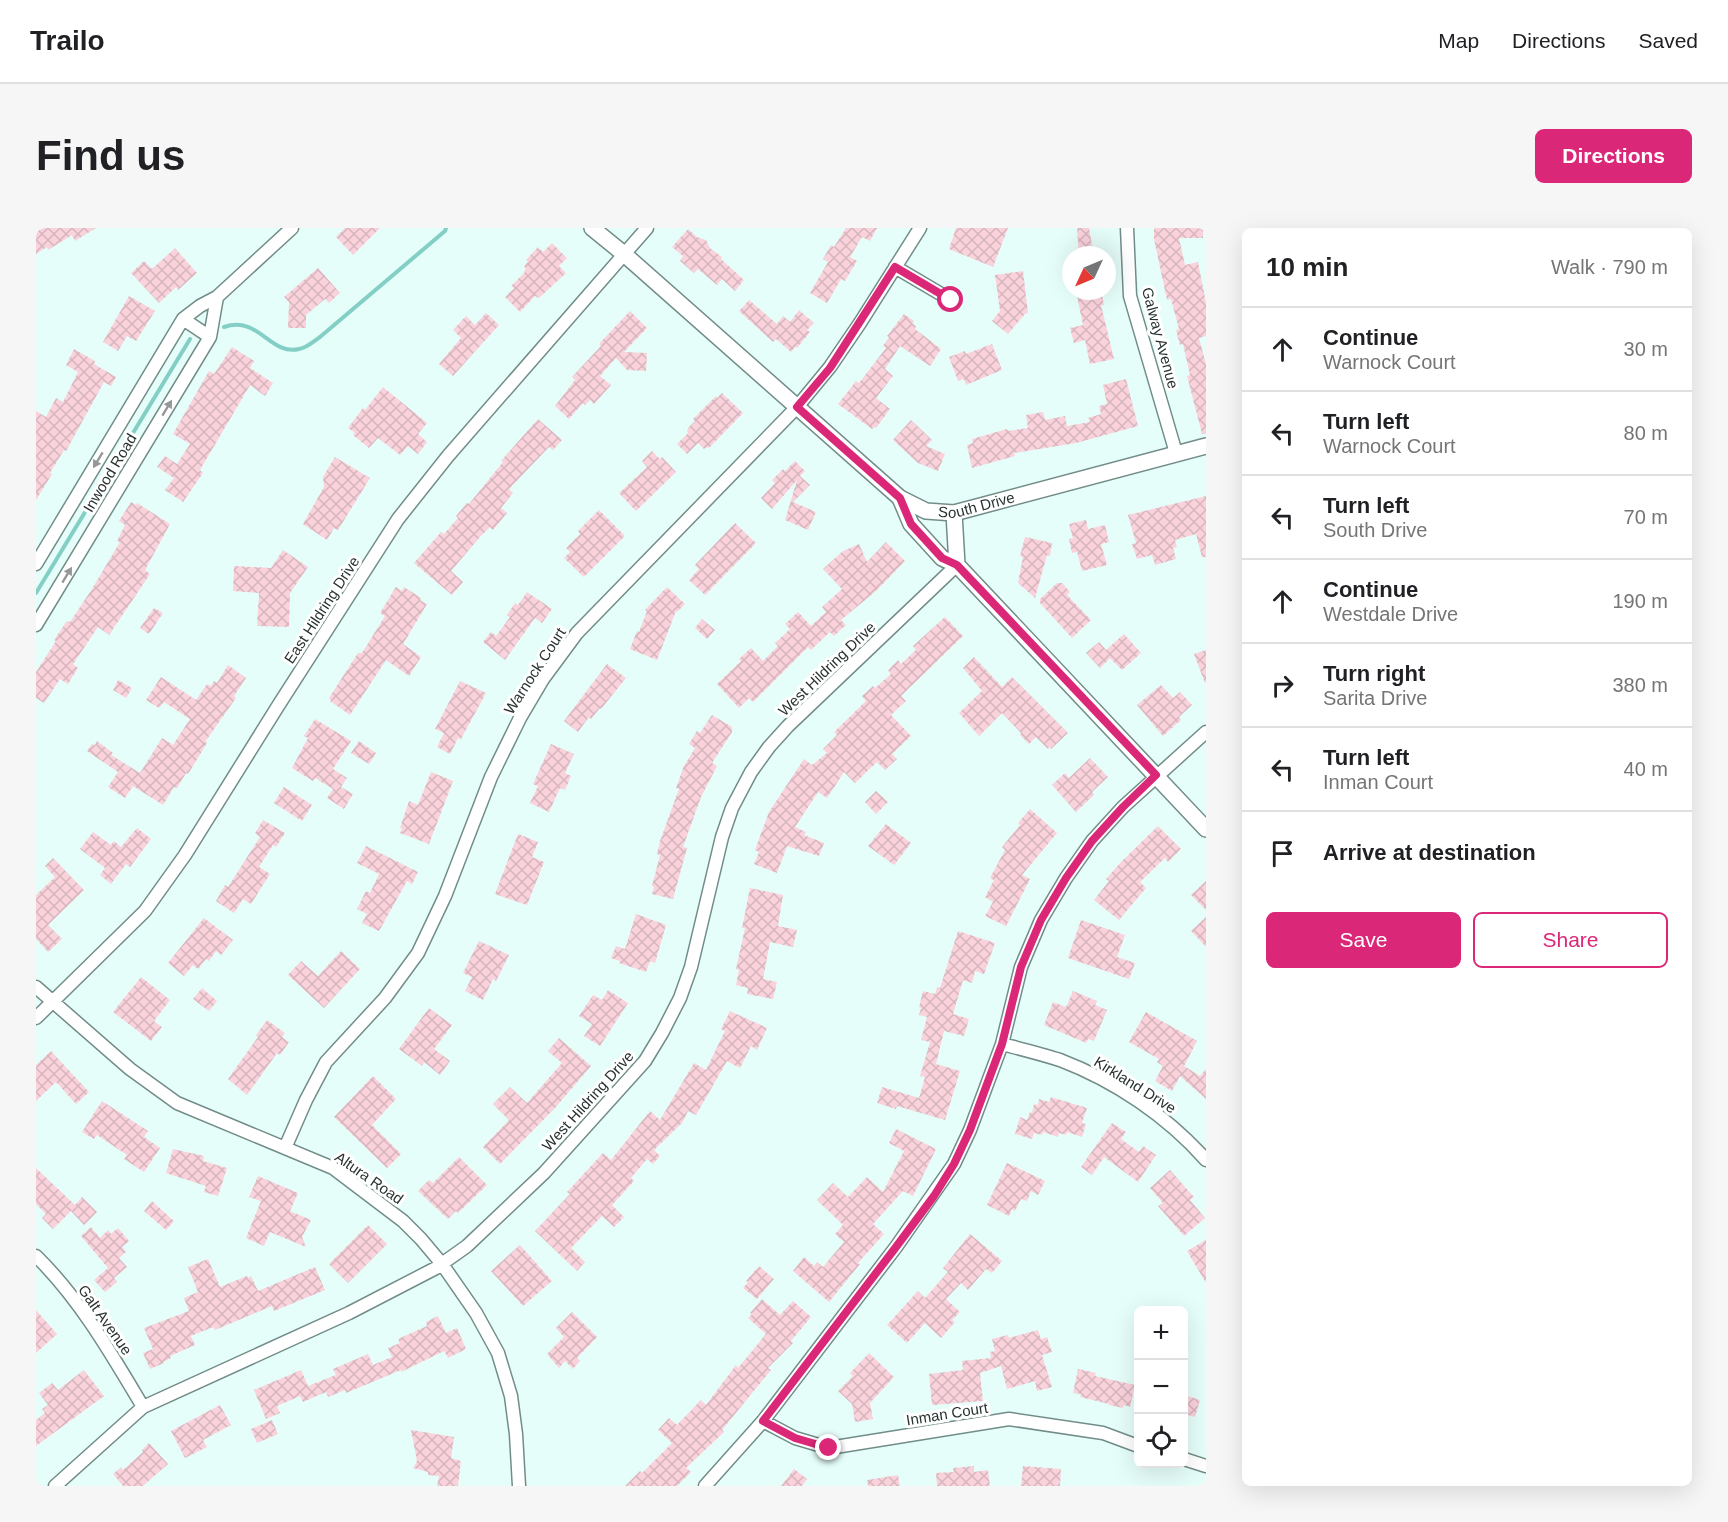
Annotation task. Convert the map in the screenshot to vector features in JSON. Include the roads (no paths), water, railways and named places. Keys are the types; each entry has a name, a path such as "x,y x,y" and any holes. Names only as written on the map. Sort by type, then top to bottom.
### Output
{"street":[{"name":"Inwood Road","path":"36,564 183,319 217,297 292,228"},
{"name":"South Drive","path":"592,228 900,498 926,511 954,513 1206,446"},
{"name":"East Hildring Drive","path":"36,1018 54,1003 145,911 185,855 398,519 448,456 647,228"},
{"name":"Warnock Court","path":"285,1148 326,1062 385,998 418,953 445,896 491,777 520,718 543,679 577,633 797,407 830,368 920,228"},
{"name":"Galway Avenue","path":"1127,228 1130,296 1176,453"},
{"path":"895,267 951,300"},
{"name":"Inwood Road","path":"36,625 210,337 217,297"},
{"path":"183,319 210,337"},
{"path":"900,498 911,524 942,558 957,565 1206,829"},
{"path":"954,513 957,565"},
{"name":"West Hildring Drive","path":"55,1486 143,1407 349,1313 442,1264 467,1246 544,1173 645,1060 680,998 691,967 722,837 732,808 751,772 769,747 957,565"},
{"path":"705,1486 763,1421 934,1196 954,1164 970,1130 1002,1044 1021,967 1041,920 1066,878 1092,841 1123,807 1206,732"},
{"name":"Altura Road","path":"36,987 130,1069 177,1103 333,1168 403,1221 442,1264 476,1313 498,1353 511,1396 519,1486"},
{"name":"Kirkland Drive","path":"1002,1044 1059,1060 1098,1076 1173,1126 1206,1160"},
{"name":"Galt Avenue","path":"36,1256 53,1273 104,1342 143,1407"},
{"name":"Inman Court","path":"763,1421 795,1438 829,1448 1008,1419 1103,1433 1134,1445"},
{"path":"1188,1460 1206,1466"}],"waterway":[{"path":"224,327 246,326 289,350 305,347 320,337 446,228"},
{"path":"36,593 190,339"}]}
